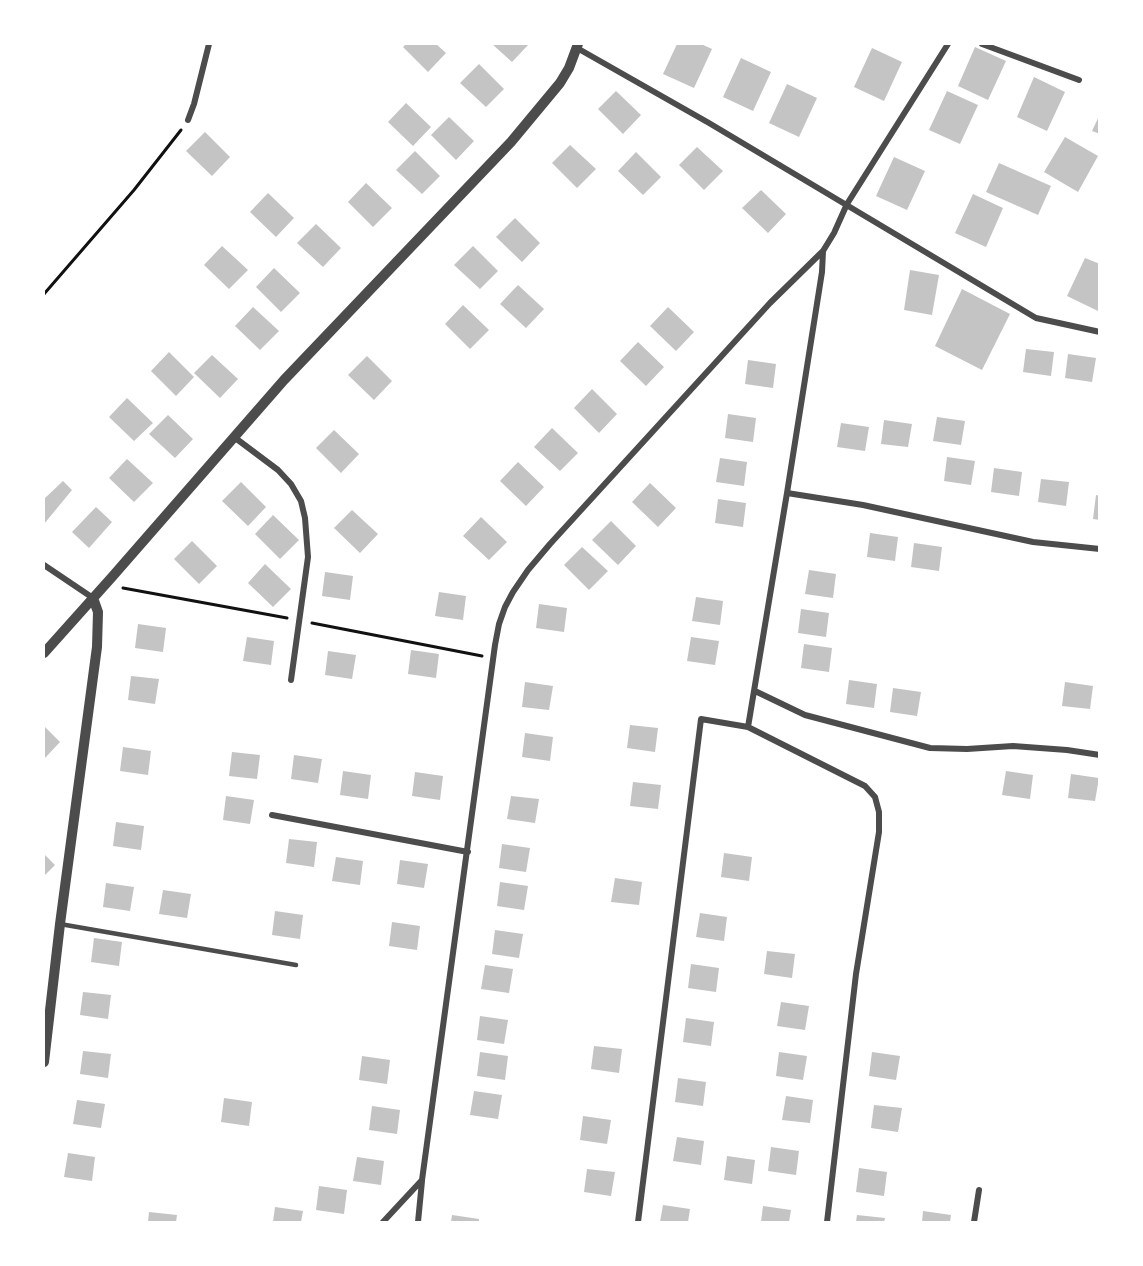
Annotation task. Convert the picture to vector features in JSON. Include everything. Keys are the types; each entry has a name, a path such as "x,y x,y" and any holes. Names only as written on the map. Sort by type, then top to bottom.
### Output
{"street":[{"path":"188,120 208,44"},
{"path":"418,1222 499,624 505,607 528,570 770,303 823,251 848,204 948,44"},
{"path":"982,44 1079,80"},
{"path":"44,652 337,322 462,196 511,142 560,83 577,46 848,204 1036,318 1100,332"},
{"path":"748,727 822,272 823,251"},
{"path":"234,437 278,470 291,484 301,501 305,518 309,557 291,680"},
{"path":"787,493 863,505 1033,542 1100,549"},
{"path":"44,565 93,598 98,612 96,649 44,1062"},
{"path":"755,691 805,715 930,748 967,749 1013,746 1100,755"},
{"path":"638,1222 701,719 748,727 865,786 875,797 879,812 879,832 856,974 827,1222"},
{"path":"272,815 468,852"},
{"path":"382,1222 422,1180"},
{"path":"974,1222 979,1190"}],"lane":[{"path":"60,924 296,965"}],"path":[{"path":"44,294 134,190 188,120"}],"building":[{"path":"406,44 436,44 446,53 428,72 403,47"},
{"path":"492,44 529,44 512,62"},
{"path":"677,44 701,44 712,49 694,88 663,74"},
{"path":"975,47 1006,61 988,100 958,86"},
{"path":"872,48 902,62 884,101 854,87"},
{"path":"741,58 771,72 753,111 723,97"},
{"path":"479,64 504,89 486,107 460,83"},
{"path":"1034,77 1065,92 1047,131 1017,117"},
{"path":"787,84 817,98 799,137 769,123"},
{"path":"616,91 641,115 623,134 598,109"},
{"path":"947,91 978,105 960,144 929,130"},
{"path":"406,103 431,127 413,146 388,122"},
{"path":"1100,114 1100,134 1092,131"},
{"path":"449,117 474,141 456,160 431,135"},
{"path":"205,132 230,157 212,176 186,151"},
{"path":"1065,137 1098,156 1078,192 1044,172"},
{"path":"570,145 596,169 577,188 552,163"},
{"path":"697,147 723,171 704,190 679,165"},
{"path":"415,151 440,176 422,194 396,170"},
{"path":"636,152 661,177 643,195 618,171"},
{"path":"894,157 925,171 907,210 876,196"},
{"path":"999,163 1051,186 1038,215 986,192"},
{"path":"366,183 392,208 373,227 348,202"},
{"path":"761,190 786,214 768,233 742,208"},
{"path":"268,193 294,218 276,237 250,212"},
{"path":"973,194 1003,208 986,247 955,233"},
{"path":"515,218 540,243 522,262 496,237"},
{"path":"316,224 341,248 323,267 297,243"},
{"path":"222,246 248,270 229,289 204,265"},
{"path":"473,246 498,271 480,289 454,265"},
{"path":"1085,258 1100,264 1098,311 1067,296"},
{"path":"274,268 300,293 281,312 256,287"},
{"path":"910,270 939,275 932,315 904,310"},
{"path":"518,285 544,309 526,328 500,304"},
{"path":"962,289 1010,314 982,370 935,346"},
{"path":"463,305 489,330 470,349 445,324"},
{"path":"253,307 279,331 260,350 235,326"},
{"path":"668,307 694,332 676,351 650,326"},
{"path":"638,342 664,367 646,386 620,361"},
{"path":"1026,349 1054,352 1051,376 1023,372"},
{"path":"169,352 194,377 176,396 151,371"},
{"path":"1068,354 1096,358 1092,382 1065,378"},
{"path":"212,355 238,379 220,398 194,373"},
{"path":"367,356 392,381 374,400 348,375"},
{"path":"748,360 776,364 773,388 745,384"},
{"path":"592,389 617,414 599,433 574,408"},
{"path":"127,398 153,423 134,441 109,417"},
{"path":"728,414 756,418 753,442 725,438"},
{"path":"168,415 193,439 175,458 149,434"},
{"path":"937,417 965,421 961,445 933,441"},
{"path":"884,420 912,424 908,447 881,444"},
{"path":"841,423 869,427 865,451 837,447"},
{"path":"552,428 578,453 560,471 534,447"},
{"path":"334,430 359,454 341,473 316,448"},
{"path":"947,457 975,461 971,485 944,481"},
{"path":"720,458 747,462 744,486 716,482"},
{"path":"127,459 153,483 134,502 109,478"},
{"path":"518,462 544,487 526,506 500,481"},
{"path":"994,468 1022,472 1019,496 991,492"},
{"path":"1041,479 1069,482 1066,506 1038,502"},
{"path":"63,481 72,490 44,524 44,499"},
{"path":"241,482 266,507 248,526 222,501"},
{"path":"650,483 676,508 658,527 632,502"},
{"path":"1096,495 1100,496 1100,520 1093,519"},
{"path":"718,499 746,503 743,527 715,523"},
{"path":"96,507 112,522 89,548 72,532"},
{"path":"352,510 378,534 360,553 334,528"},
{"path":"273,515 299,540 280,559 255,534"},
{"path":"481,517 507,542 489,560 463,536"},
{"path":"611,521 636,546 618,565 592,540"},
{"path":"870,533 898,537 895,561 867,557"},
{"path":"192,541 217,566 199,584 174,559"},
{"path":"914,543 942,547 939,571 911,567"},
{"path":"582,547 608,571 589,590 564,565"},
{"path":"265,564 291,589 273,607 248,583"},
{"path":"809,570 836,574 833,598 805,594"},
{"path":"325,572 353,576 350,600 322,596"},
{"path":"439,592 466,596 463,620 435,616"},
{"path":"696,597 723,601 720,625 692,621"},
{"path":"539,604 567,608 564,632 536,628"},
{"path":"801,609 829,613 826,637 798,633"},
{"path":"138,624 166,628 163,652 135,648"},
{"path":"247,637 274,641 271,665 243,661"},
{"path":"691,637 719,641 715,665 687,661"},
{"path":"804,644 832,648 829,672 801,668"},
{"path":"411,650 439,654 436,678 408,674"},
{"path":"328,651 356,655 352,679 325,675"},
{"path":"131,676 159,679 155,704 128,700"},
{"path":"849,680 877,684 874,708 846,704"},
{"path":"525,682 553,686 549,710 522,707"},
{"path":"1065,682 1093,686 1090,709 1062,706"},
{"path":"893,688 921,692 917,716 890,712"},
{"path":"630,725 658,728 655,752 627,748"},
{"path":"44,726 60,742 44,759"},
{"path":"525,733 553,737 550,761 522,757"},
{"path":"123,747 151,751 148,775 120,771"},
{"path":"232,752 260,755 257,779 229,776"},
{"path":"294,755 322,759 318,783 291,779"},
{"path":"343,771 371,775 368,799 340,795"},
{"path":"1006,771 1033,775 1030,799 1002,795"},
{"path":"415,772 443,776 440,800 412,796"},
{"path":"1071,774 1099,778 1095,801 1068,798"},
{"path":"633,782 661,785 658,809 630,806"},
{"path":"226,796 254,800 250,824 223,820"},
{"path":"511,796 539,799 535,823 507,819"},
{"path":"116,822 144,826 141,850 113,846"},
{"path":"289,839 317,842 314,867 286,863"},
{"path":"502,844 530,848 526,872 499,868"},
{"path":"724,853 752,857 749,881 721,877"},
{"path":"44,854 55,865 44,876"},
{"path":"336,857 363,861 360,885 332,881"},
{"path":"400,860 428,864 424,888 397,884"},
{"path":"615,878 642,882 639,905 611,902"},
{"path":"500,882 528,886 524,910 497,906"},
{"path":"106,883 134,887 130,911 103,907"},
{"path":"163,890 191,894 187,918 159,914"},
{"path":"275,911 303,915 300,939 272,935"},
{"path":"700,913 727,917 724,941 696,937"},
{"path":"392,922 420,926 417,950 389,946"},
{"path":"495,930 523,934 519,958 492,954"},
{"path":"94,938 122,942 119,966 91,962"},
{"path":"767,951 795,954 792,978 764,974"},
{"path":"691,964 719,968 716,992 688,988"},
{"path":"485,965 513,969 509,993 481,989"},
{"path":"83,992 111,995 108,1019 80,1015"},
{"path":"781,1002 809,1006 805,1030 777,1026"},
{"path":"480,1016 508,1020 504,1044 477,1040"},
{"path":"686,1018 714,1022 711,1046 683,1042"},
{"path":"594,1046 622,1049 619,1073 591,1069"},
{"path":"83,1051 111,1054 108,1078 80,1074"},
{"path":"480,1052 508,1056 505,1080 477,1076"},
{"path":"779,1052 807,1056 803,1080 776,1076"},
{"path":"872,1052 900,1056 896,1080 869,1076"},
{"path":"362,1056 390,1060 387,1084 359,1080"},
{"path":"678,1078 706,1082 703,1106 675,1102"},
{"path":"474,1091 502,1095 498,1119 470,1115"},
{"path":"786,1096 813,1100 810,1123 782,1120"},
{"path":"224,1098 252,1102 249,1126 221,1122"},
{"path":"77,1100 105,1104 101,1128 73,1124"},
{"path":"874,1105 902,1108 898,1132 871,1128"},
{"path":"372,1106 400,1110 397,1134 369,1130"},
{"path":"583,1116 611,1120 607,1144 580,1140"},
{"path":"677,1137 704,1141 701,1165 673,1161"},
{"path":"771,1147 799,1151 796,1175 768,1171"},
{"path":"68,1153 95,1157 92,1181 64,1177"},
{"path":"727,1156 755,1160 752,1184 724,1180"},
{"path":"357,1157 384,1161 381,1185 353,1181"},
{"path":"859,1168 887,1172 884,1196 856,1192"},
{"path":"587,1169 615,1172 611,1196 584,1192"},
{"path":"319,1186 347,1190 344,1214 316,1210"},
{"path":"663,1205 690,1209 688,1222 660,1222"},
{"path":"763,1206 791,1210 789,1222 761,1222"},
{"path":"275,1207 303,1211 301,1222 273,1222"},
{"path":"923,1211 951,1215 950,1222 922,1222"},
{"path":"149,1212 177,1215 176,1222 148,1222"},
{"path":"452,1215 479,1219 479,1222 451,1222"},
{"path":"857,1215 885,1218 884,1222 856,1222"}]}
